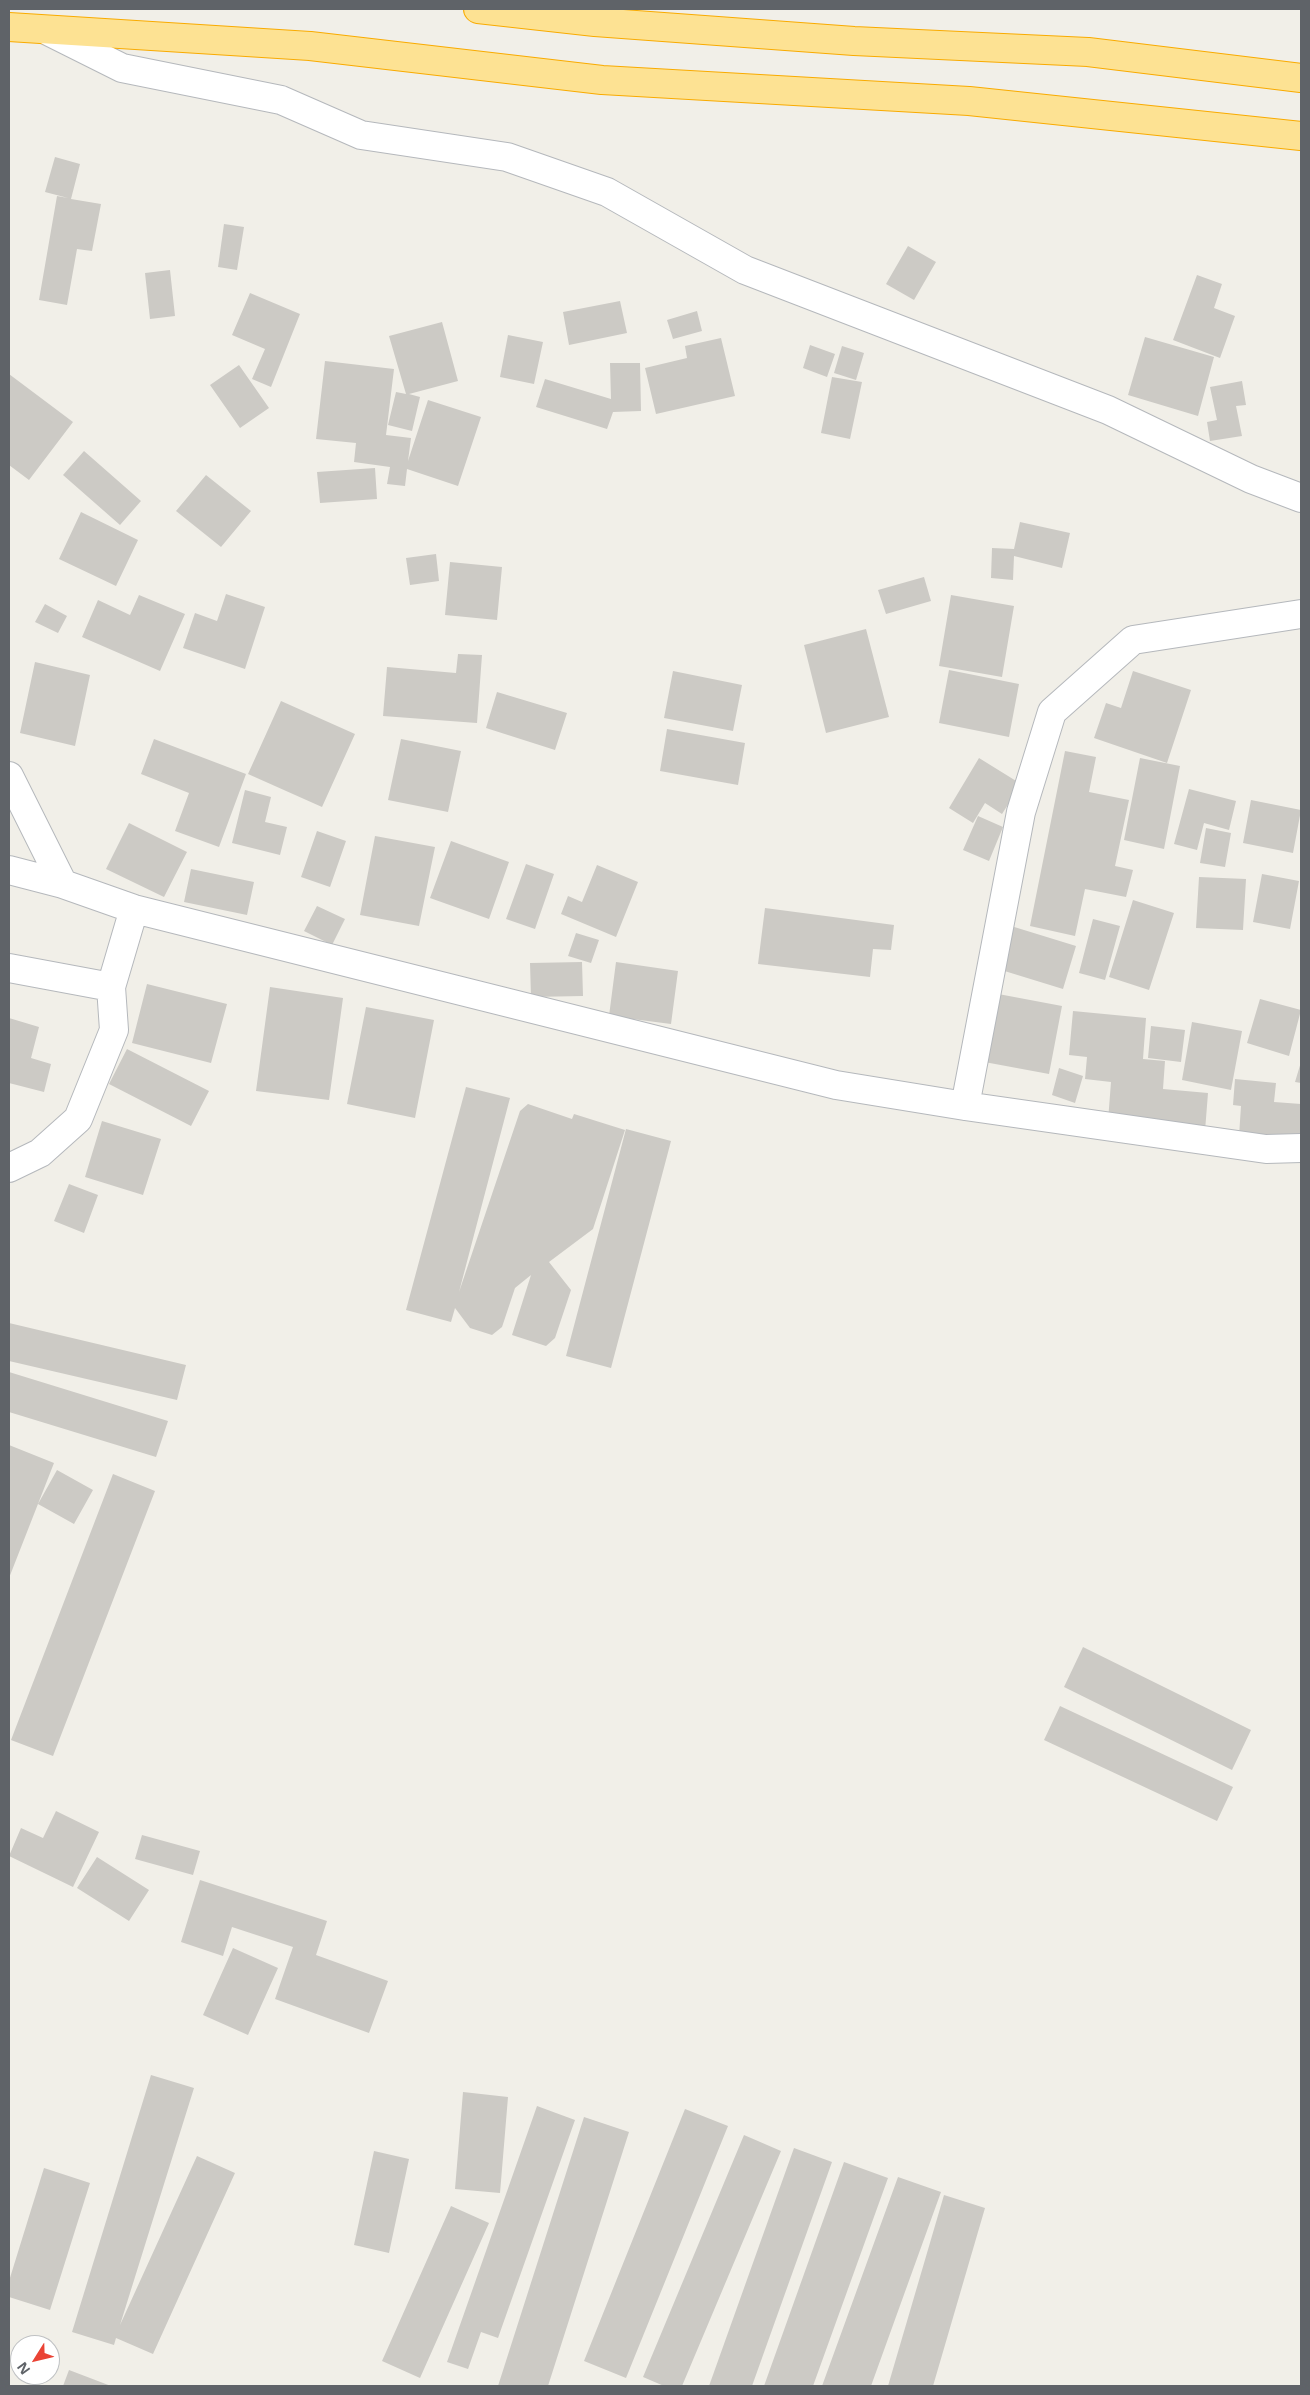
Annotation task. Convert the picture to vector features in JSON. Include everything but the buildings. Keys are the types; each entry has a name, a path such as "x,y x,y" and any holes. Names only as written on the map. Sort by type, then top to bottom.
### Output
{"highway":[{"path":"478,9 595,22 825,39 1088,52 1301,78"},
{"path":"9,27 310,46 602,80 969,101 1301,136"}],"street":[{"path":"46,30 122,68 281,100 361,135 507,158 607,192 745,270 1108,410 1251,479 1301,498"},
{"path":"965,1106 1021,812 1052,712 1133,640 1301,614"},
{"path":"9,776 63,884"},
{"path":"9,870 63,884 134,909 836,1085 965,1106 1266,1148 1301,1148"},
{"path":"9,1168 40,1154 78,1119 114,1030 110,987 134,909"},
{"path":"9,968 110,987"}]}
